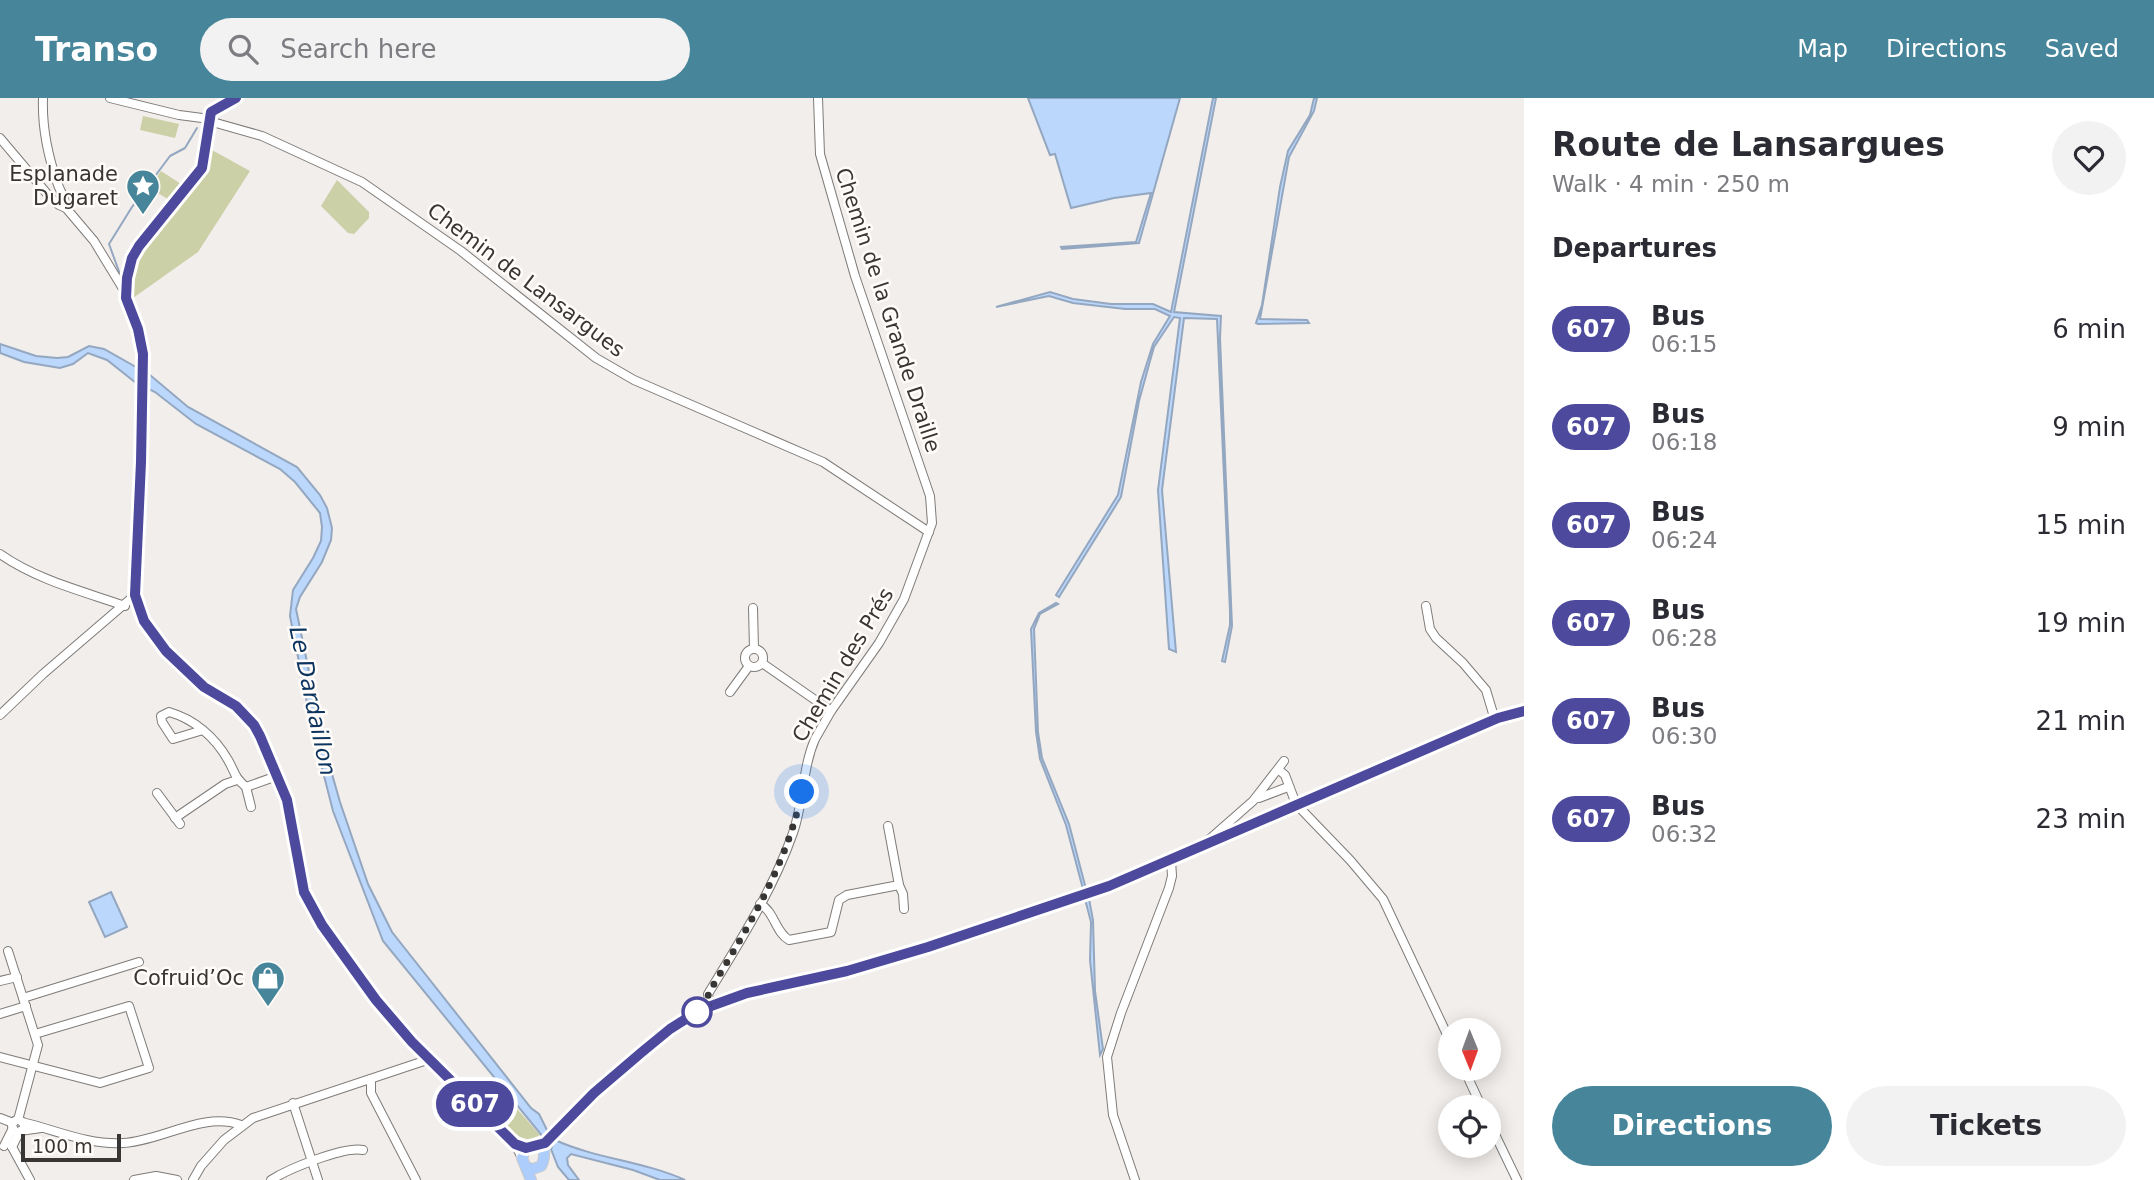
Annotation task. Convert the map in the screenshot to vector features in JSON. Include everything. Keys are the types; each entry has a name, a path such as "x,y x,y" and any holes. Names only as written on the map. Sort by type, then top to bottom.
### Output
{"main road":[{"path":"532,1180 534,1155 594,1093 670,1029 710,1006 747,993 847,971 928,947 1109,886 1493,720 1524,711"}],"street":[{"path":"43,98 42,120 57,183 66,199 66,208"},
{"name":"Chemin de Lansargues","path":"110,98 209,120 262,136 362,182 461,251 596,358 634,380 823,462 929,532"},
{"path":"124,289 134,252 202,168 211,112 237,98"},
{"name":"Chemin de la Grande Draille","path":"818,98 820,154 855,276 930,496 932,523 929,532"},
{"path":"0,138 49,196 66,208 94,241 124,289 138,329 143,388 135,595 144,621 166,651 200,683 236,706 254,725 287,800 304,892 311,907 376,1000 429,1059 515,1144 534,1155"},
{"name":"Chemin des Prés","path":"710,1006 708,994 760,904 794,831 809,752 831,712 904,599 929,532"},
{"path":"0,554 51,581 125,606"},
{"path":"0,715 135,595"},
{"path":"1426,606 1430,629 1486,690 1493,720"},
{"path":"752,608 754,649"},
{"path":"762,663 755,667 749,666 745,661 748,650 761,652 762,663 831,712"},
{"path":"730,692 749,666"},
{"path":"202,730 178,740 173,739 161,716 169,712 202,730 223,752 237,780 246,787 251,807"},
{"path":"1203,846 1253,801 1279,770 1283,761"},
{"path":"1279,770 1285,775 1296,804 1350,860 1383,900 1439,1018"},
{"path":"246,787 277,776"},
{"path":"157,793 178,821 225,784 237,780"},
{"path":"1253,801 1288,787"},
{"path":"888,826 904,909"},
{"path":"1135,1180 1113,1115 1107,1058 1125,1003 1170,888 1171,860"},
{"path":"760,904 770,912 783,937 792,940 831,932 838,903 843,896 899,885"},
{"path":"8,951 38,1049 17,1125 6,1147 30,1180"},
{"path":"0,1014 25,1002 139,962"},
{"path":"0,981 17,977"},
{"path":"0,1057 100,1083 149,1068 129,1006 35,1034"},
{"path":"193,1180 212,1153 231,1133 253,1118 429,1059"},
{"path":"371,1079 371,1093 416,1180"},
{"path":"293,1103 318,1180"},
{"path":"0,1118 17,1125 41,1128 94,1142 124,1143 201,1124 223,1121 241,1125"},
{"path":"223,1121 231,1133"},
{"path":"1501,1147 1517,1180"},
{"path":"271,1180 293,1167 351,1149 363,1150"},
{"path":"134,1180 156,1176 177,1180"}],"green space":[{"path":"143,116 179,124 175,138 140,130"},
{"path":"212,150 250,171 198,252 133,298 130,284 134,268 144,250 198,184 206,171"},
{"path":"161,171 181,184 168,199 149,188"},
{"path":"337,180 369,212 369,218 354,234 348,233 321,206"},
{"path":"505,1095 540,1135 530,1140 520,1137 485,1104"}],"water":[{"path":"1028,98 1180,98 1139,243 1062,249 1061,247 1136,242 1151,193 1071,208 1055,154 1050,155"},
{"path":"1213,98 1216,98 1174,312 1221,316 1232,626 1225,662 1222,661 1230,625 1230,611 1217,319 1184,318 1162,490 1176,652 1169,649 1158,490 1180,318 1174,317 1154,347 1139,401 1121,497 1059,597 1056,595 1118,495 1141,382 1153,344 1170,316 1155,309 1125,309 1073,303 1049,296 996,307 1050,292 1073,299 1111,304 1153,304 1171,312"},
{"path":"1314,98 1317,98 1314,111 1289,157 1260,319 1307,320 1309,323 1258,324 1256,323 1262,305 1288,151 1310,115"},
{"name":"Le Dardaillon","path":"0,344 36,356 57,358 68,357 89,346 104,349 150,375 188,407 297,467 320,495 327,508 332,528 331,540 296,609 326,753 368,884 392,932 531,1108 539,1114 548,1132 543,1137 383,941 333,811 312,729 290,616 293,590 321,541 320,513 295,482 280,469 196,424 107,360 88,353 73,364 60,368 24,362 0,353"},
{"path":"1058,604 1040,614 1034,629 1038,732 1042,758 1069,824 1086,889 1083,889 1066,825 1040,759 1036,732 1031,629 1039,613"},
{"path":"111,892 127,927 105,937 89,902"},
{"path":"1085,899 1089,899 1093,920 1095,991 1103,1049 1100,1055 1090,960 1091,922"},
{"path":"555,1140 685,1180 660,1180 571,1154 567,1158 568,1165 579,1180 569,1180 558,1167 551,1149"}],"waterway":[{"path":"121,277 109,244 132,207 170,156 185,148 197,128"}],"bus line":[{"name":"607","path":"236,98 211,112 202,168 134,252 128,270 125,292 138,329 143,354 135,595 137,607 166,651 204,687 236,706 254,725 287,800 304,892 322,925 376,1000 412,1042 515,1144 526,1148 545,1143 594,1093 670,1029 700,1010 747,993 788,986 928,947 1109,886 1498,718 1524,711"}],"place":[{"name":"Esplanade Dugaret","path":"143,216"},
{"name":"Cofruid’Oc","path":"268,1008"}],"route":[{"path":"697,1012 710,1006 708,994 779,867 794,831 802,792"}]}
